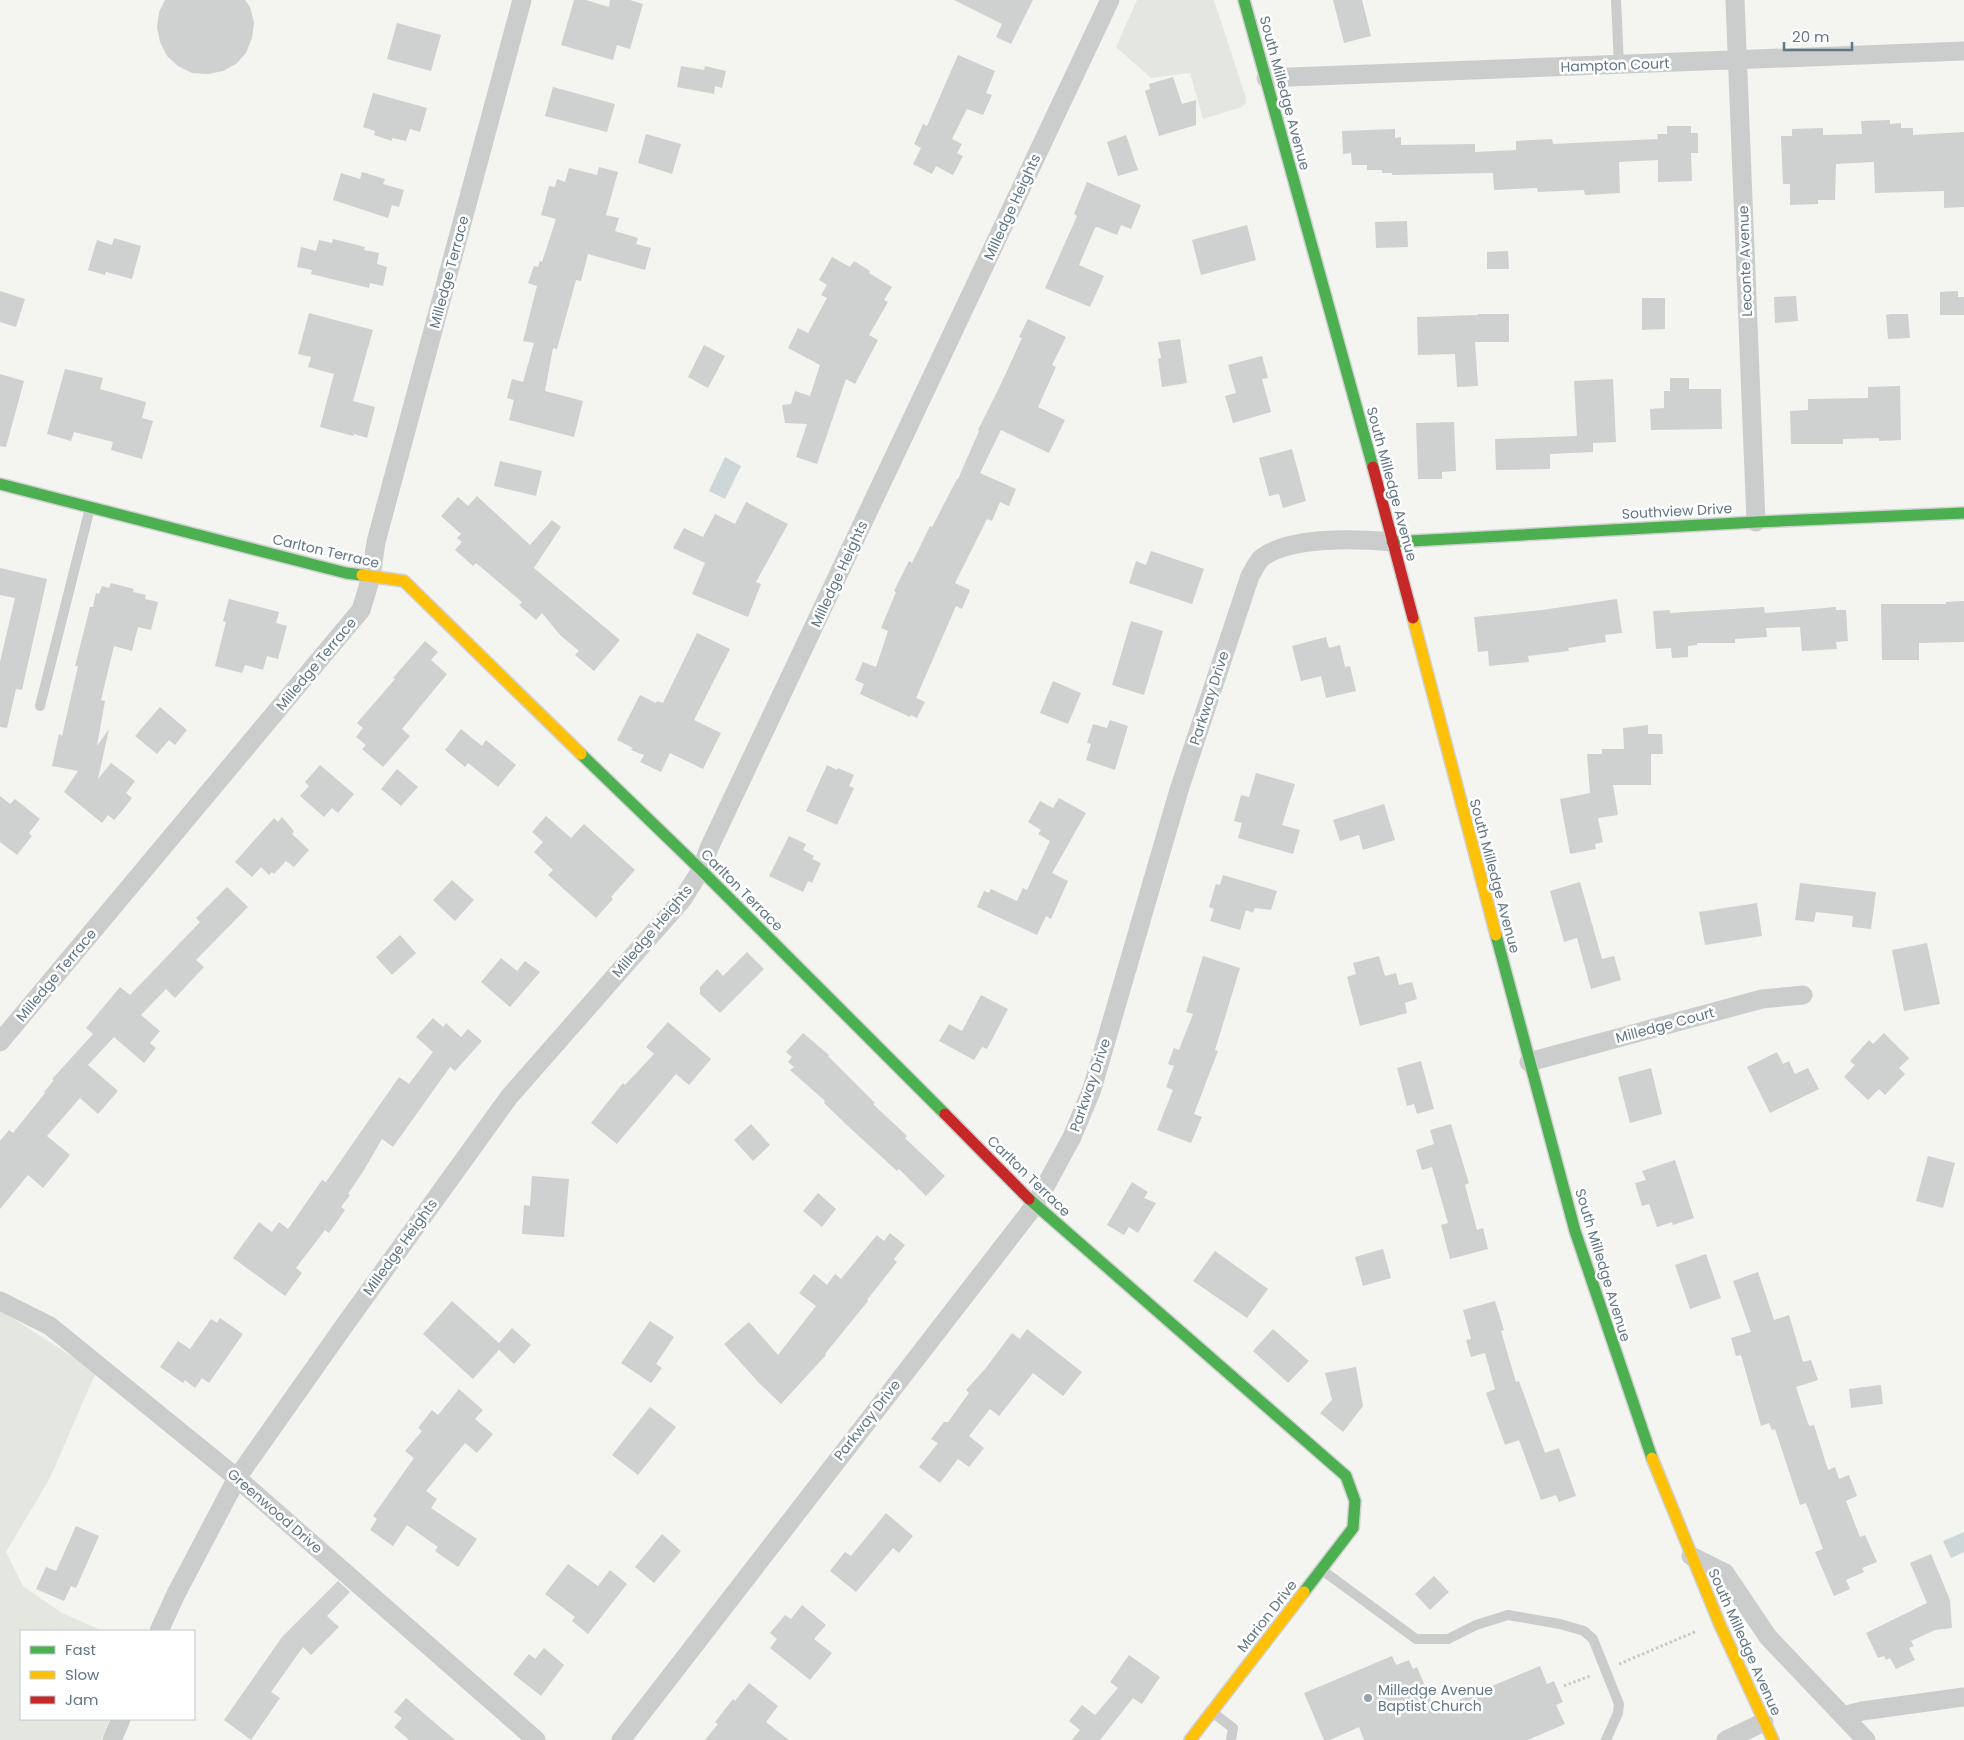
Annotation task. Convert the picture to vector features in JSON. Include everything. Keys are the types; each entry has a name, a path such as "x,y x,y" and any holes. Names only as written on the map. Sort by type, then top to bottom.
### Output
{"street":[{"name":"Milledge Terrace","path":"0,1042 361,610 371,577 376,542 522,0"},
{"name":"Milledge Heights","path":"159,1630 176,1594 237,1478 344,1326 509,1097 682,900 701,870 1110,0"},
{"name":"South Milledge Avenue","path":"1244,0 1392,542 1575,1231 1645,1441 1720,1625 1773,1740"},
{"name":"Leconte Avenue","path":"1735,0 1756,522"},
{"name":"Hampton Court","path":"1266,78 1964,51"},
{"name":"Carlton Terrace","path":"0,484 346,574 404,581 701,870 1035,1204 1346,1476 1353,1489 1356,1505"},
{"name":"Southview Drive","path":"1392,542 1756,522 1964,514"},
{"name":"Parkway Drive","path":"621,1740 1035,1204 1072,1137 1092,1089 1179,790 1250,576 1261,559 1273,551 1303,544 1355,538 1392,542"},
{"name":"Milledge Court","path":"1529,1062 1762,999 1803,995"},
{"name":"Greenwood Drive","path":"0,1301 50,1326 237,1478 536,1740"},
{"name":"Marion Drive","path":"1190,1740 1353,1528 1356,1505"},
{"path":"1691,1556 1724,1573 1768,1637 1866,1740"},
{"path":"1843,1716 1862,1711 1964,1697"},
{"path":"112,1740 121,1720"},
{"path":"1726,1740 1764,1722"}],"lane":[{"path":"1616,0 1619,65"},
{"path":"40,706 91,507"},
{"path":"1321,1569 1416,1638 1448,1639 1476,1625 1508,1615 1560,1624 1584,1631 1593,1639 1619,1704 1618,1713 1606,1740"},
{"path":"1212,1712 1233,1728 1231,1740"}],"path":[{"path":"1613,1666 1700,1630"},
{"path":"1564,1686 1598,1673"}],"shaded area":[{"path":"1137,0 1214,0 1246,103 1242,107 1203,119 1190,73 1151,78 1116,47"},
{"path":"725,457 741,466 725,499 709,491"},
{"path":"0,1310 96,1372 50,1478 6,1552 23,1586 62,1613 101,1630 20,1630 20,1720 110,1720 101,1740 0,1740"},
{"path":"1964,1532 1964,1552 1951,1558 1943,1541"}],"building":[{"path":"165,0 245,0 250,7 254,23 252,38 246,53 236,64 223,71 208,74 192,73 178,66 167,56 160,42 157,27 159,12"},
{"path":"574,0 586,0 609,7 610,0 630,0 643,4 630,49 617,45 613,60 561,45"},
{"path":"954,0 1033,0 1011,44 996,37 1002,24"},
{"path":"1333,0 1362,0 1371,36 1344,43"},
{"path":"397,23 441,35 431,71 387,59"},
{"path":"958,55 995,71 986,93 992,95 983,115 967,109 952,139 962,144 957,153 963,156 953,175 936,166 932,174 913,164 921,148 914,144 923,124 927,126"},
{"path":"681,66 704,70 705,66 726,71 722,88 715,86 714,94 677,87"},
{"path":"1173,77 1182,104 1196,100 1196,125 1159,136 1145,91 1150,89 1149,84"},
{"path":"553,87 615,104 607,132 545,116"},
{"path":"373,93 427,108 420,132 410,129 406,141 392,138 392,141 374,135 375,131 363,127"},
{"path":"1890,120 1890,124 1901,123 1901,128 1913,128 1913,135 1964,132 1964,207 1944,208 1944,191 1875,193 1874,162 1836,164 1835,200 1818,200 1818,204 1790,205 1790,184 1783,184 1781,136 1792,136 1792,129 1823,128 1823,135 1862,134 1861,121"},
{"path":"1667,126 1691,126 1691,133 1698,133 1698,153 1691,153 1692,181 1658,182 1658,160 1619,162 1620,193 1585,195 1584,190 1538,192 1537,188 1494,190 1493,173 1392,175 1392,173 1382,173 1382,170 1367,170 1367,165 1352,165 1351,153 1343,154 1342,131 1395,129 1395,138 1401,137 1401,145 1475,144 1475,152 1516,150 1516,141 1552,139 1553,144 1658,139 1657,134 1667,134"},
{"path":"646,134 681,144 672,174 638,163"},
{"path":"1126,135 1138,170 1118,176 1107,142"},
{"path":"599,167 618,172 606,215 619,218 615,231 638,238 636,244 651,248 645,270 588,254 581,281 576,280 557,349 553,348 545,391 583,401 574,437 509,420 514,400 507,398 512,379 523,382 534,343 523,341 537,286 528,283 534,266 538,267 540,261 542,262 556,219 541,215 549,186 555,187 557,179 565,182 569,168 597,175"},
{"path":"362,172 385,179 383,184 404,190 399,207 392,205 388,218 333,200 341,173 360,179"},
{"path":"1087,182 1141,205 1131,229 1121,225 1117,235 1097,227 1095,228 1079,265 1104,276 1090,307 1045,288 1077,216 1074,214"},
{"path":"1407,221 1408,247 1376,248 1375,222"},
{"path":"1247,225 1256,260 1201,275 1192,240"},
{"path":"114,238 141,246 132,279 106,272 105,275 88,270 97,240 112,245"},
{"path":"333,239 365,247 364,250 379,253 377,264 387,267 383,286 370,283 369,288 311,274 312,270 297,267 301,247 316,251 319,240 332,243"},
{"path":"1508,251 1509,269 1487,269 1487,252"},
{"path":"832,257 850,267 854,261 892,287 884,300 888,302 869,335 878,340 855,384 846,379 817,464 796,457 807,424 785,423 782,405 791,404 795,391 810,396 820,365 788,348 798,328 808,333 827,298 821,295 827,285 819,280"},
{"path":"0,291 25,299 16,327 0,322"},
{"path":"1958,291 1958,297 1964,297 1964,315 1940,315 1940,292"},
{"path":"1796,296 1798,321 1775,323 1774,297"},
{"path":"1642,298 1665,298 1665,329 1642,330"},
{"path":"309,313 373,330 353,401 375,407 367,438 320,427 334,374 308,367 311,357 298,354"},
{"path":"1509,314 1509,342 1475,342 1478,386 1457,387 1455,354 1418,355 1417,317"},
{"path":"1908,314 1910,338 1888,339 1886,315"},
{"path":"1028,319 1066,337 1052,365 1056,367 1038,407 1065,420 1049,453 1001,430 980,473 1016,489 1009,506 1000,502 992,521 987,519 955,583 970,590 962,609 956,606 916,698 925,702 917,718 911,715 910,717 860,694 864,684 855,680 863,662 876,667 888,631 881,628 896,592 894,591 909,561 912,563 930,526 932,527 958,479 978,430 1022,338 1019,337"},
{"path":"1180,339 1187,383 1162,387 1158,359 1161,358 1158,342"},
{"path":"704,345 725,356 708,388 688,377"},
{"path":"1262,356 1268,378 1262,379 1271,412 1233,423 1225,396 1236,393 1228,365"},
{"path":"65,369 103,378 100,389 146,402 142,418 153,421 142,459 111,450 113,442 74,432 71,441 47,434"},
{"path":"0,374 24,381 6,447 0,446"},
{"path":"1670,378 1689,378 1689,389 1721,389 1722,429 1651,430 1650,409 1664,408 1664,391 1670,391"},
{"path":"1613,379 1616,442 1593,443 1593,452 1550,454 1550,469 1496,470 1495,439 1577,436 1574,381"},
{"path":"1900,386 1901,440 1879,441 1879,438 1843,439 1843,444 1791,444 1790,411 1808,410 1808,399 1868,398 1868,387"},
{"path":"1454,422 1456,471 1442,472 1442,479 1418,479 1416,423"},
{"path":"1292,449 1306,501 1283,508 1279,494 1269,496 1259,458"},
{"path":"500,461 542,471 536,496 494,486"},
{"path":"477,496 530,545 552,520 561,527 534,568 620,640 594,671 575,655 579,651 560,635 542,613 536,620 519,605 522,602 476,563 473,566 455,550 462,542 457,538 461,534 441,516 458,497 468,506"},
{"path":"746,502 788,524 756,582 761,584 748,617 692,594 705,563 673,548 684,528 703,537 715,514 735,524"},
{"path":"1151,551 1204,569 1192,604 1129,583 1136,561 1146,565"},
{"path":"0,568 47,579 22,690 16,689 7,728 0,727 0,662 15,598 0,595"},
{"path":"111,583 134,589 133,592 146,595 145,599 158,602 151,630 138,627 132,651 114,646 101,700 105,701 97,746 109,729 98,779 111,763 135,781 126,793 132,798 122,811 114,820 108,815 102,823 64,792 78,771 52,766 59,734 62,736 78,666 75,666 90,607 93,607 96,593 99,594 102,586 109,588"},
{"path":"229,599 279,612 276,623 287,626 278,659 267,656 263,670 245,665 242,673 215,666 226,622 223,621"},
{"path":"1617,599 1622,633 1605,635 1606,642 1568,648 1569,651 1528,656 1529,662 1489,666 1488,651 1478,652 1474,617 1542,610"},
{"path":"1964,601 1964,642 1919,643 1919,660 1882,660 1881,604 1946,604 1946,602"},
{"path":"1764,607 1765,613 1836,607 1836,610 1846,610 1848,641 1836,642 1837,649 1802,651 1800,627 1766,628 1767,637 1735,639 1735,643 1697,643 1697,645 1688,646 1688,657 1672,658 1671,648 1656,649 1653,611 1670,610 1670,613"},
{"path":"1131,621 1163,631 1144,695 1112,685"},
{"path":"697,633 730,649 694,720 721,733 703,769 670,753 661,772 640,762 644,755 631,750 633,748 617,740 640,695 656,703 657,701 663,703"},
{"path":"1326,637 1329,648 1340,645 1345,667 1350,666 1356,691 1326,698 1321,676 1301,681 1292,646"},
{"path":"425,641 438,652 431,660 447,674 402,729 410,736 383,767 362,749 366,745 356,737 363,728 357,723"},
{"path":"1053,681 1081,693 1068,724 1040,713"},
{"path":"160,707 187,730 175,745 169,740 157,754 135,736"},
{"path":"1110,720 1128,726 1115,770 1086,760 1091,744 1087,743 1093,724 1107,728"},
{"path":"1648,725 1648,734 1662,734 1663,754 1651,754 1651,785 1613,785 1618,815 1598,818 1603,842 1595,844 1596,849 1570,854 1560,799 1590,793 1587,754 1602,754 1602,749 1624,749 1623,728"},
{"path":"461,729 482,746 486,740 516,765 498,787 468,763 465,767 445,750"},
{"path":"320,765 354,794 338,813 332,808 324,817 300,796 309,786 305,782"},
{"path":"827,765 854,775 849,786 854,788 837,825 806,811"},
{"path":"397,769 418,787 401,806 381,789"},
{"path":"1256,773 1295,784 1282,825 1300,830 1293,854 1238,838 1242,823 1234,821 1241,795 1249,797"},
{"path":"0,796 10,804 15,799 40,819 29,833 32,836 17,855 0,842"},
{"path":"1059,798 1086,813 1052,873 1068,881 1051,919 1046,916 1037,935 977,907 984,891 989,893 991,889 1017,901 1023,888 1027,890 1050,841 1038,834 1041,830 1028,822 1040,801 1053,808"},
{"path":"1384,804 1395,840 1363,850 1359,835 1340,841 1333,820"},
{"path":"546,816 571,838 584,824 635,870 611,897 613,899 596,918 548,875 553,870 534,852 543,842 532,832"},
{"path":"282,817 294,831 292,834 309,850 294,867 286,861 274,874 272,872 269,875 261,867 252,877 235,862 274,818 278,822"},
{"path":"789,836 806,844 803,850 814,856 812,859 821,863 812,883 808,881 803,892 769,876"},
{"path":"1223,875 1277,891 1271,910 1255,908 1253,913 1246,910 1240,930 1210,921 1214,909 1209,907 1216,884 1220,885"},
{"path":"452,880 474,900 455,921 433,900"},
{"path":"1580,882 1602,959 1614,956 1621,980 1591,989 1577,938 1564,942 1550,891"},
{"path":"1800,883 1876,892 1871,929 1852,927 1853,916 1816,912 1814,922 1795,920"},
{"path":"227,887 248,907 196,960 204,967 175,998 166,989 141,1015 160,1031 150,1043 156,1048 144,1063 114,1037 88,1065 118,1091 98,1114 80,1098 47,1136 70,1155 43,1188 28,1175 0,1209 0,1141 9,1130 13,1133 45,1093 54,1080 52,1079 93,1034 86,1028 120,987 130,995 200,922 196,918"},
{"path":"1757,903 1762,936 1705,945 1699,912"},
{"path":"400,935 416,953 392,975 376,957"},
{"path":"1927,943 1940,1004 1904,1011 1892,950"},
{"path":"747,952 764,969 720,1013 700,994 700,987 717,969 723,976"},
{"path":"1203,956 1240,968 1215,1050 1218,1051 1194,1114 1202,1117 1191,1143 1157,1130 1173,1090 1166,1087 1174,1066 1168,1064 1174,1048 1179,1050 1193,1014 1186,1012"},
{"path":"1379,956 1385,976 1396,973 1399,985 1412,982 1417,999 1405,1003 1407,1013 1360,1026 1347,977 1356,974 1353,963"},
{"path":"501,958 517,971 525,961 540,972 510,1007 481,982"},
{"path":"981,995 1008,1009 987,1049 982,1047 974,1060 939,1041 949,1024 962,1031"},
{"path":"433,1018 443,1027 446,1023 461,1037 468,1029 482,1041 455,1071 450,1067 393,1147 382,1139 348,1194 350,1195 341,1207 345,1210 329,1233 325,1230 296,1268 302,1273 285,1296 233,1258 259,1222 272,1232 279,1222 288,1229 322,1180 326,1182 399,1077 409,1084 433,1052 416,1037"},
{"path":"668,1022 711,1059 689,1085 676,1074 617,1144 591,1123 623,1083 625,1085 654,1054 646,1047"},
{"path":"803,1033 829,1055 875,1103 873,1104 907,1136 905,1138 945,1176 926,1196 899,1169 897,1171 850,1128 824,1103 825,1101 790,1070 794,1067 788,1062 792,1057 786,1052"},
{"path":"1884,1033 1909,1058 1899,1068 1905,1074 1885,1095 1879,1089 1868,1100 1844,1077 1855,1065 1850,1061 1869,1040 1873,1044"},
{"path":"1777,1052 1783,1064 1789,1061 1795,1074 1808,1068 1819,1089 1770,1113 1747,1067"},
{"path":"1421,1061 1434,1109 1417,1114 1414,1104 1407,1106 1397,1068"},
{"path":"1651,1068 1662,1114 1630,1123 1618,1077"},
{"path":"751,1124 770,1145 753,1161 734,1140"},
{"path":"1451,1124 1469,1183 1465,1185 1477,1230 1483,1228 1488,1249 1450,1259 1441,1225 1448,1223 1432,1167 1422,1170 1416,1150 1434,1144 1430,1130"},
{"path":"1928,1156 1955,1163 1943,1208 1916,1201"},
{"path":"1675,1160 1694,1218 1673,1225 1672,1222 1657,1227 1649,1204 1642,1206 1635,1183 1646,1180 1642,1171"},
{"path":"532,1176 569,1179 564,1237 522,1234 524,1205 530,1206"},
{"path":"1132,1182 1148,1192 1144,1198 1156,1203 1138,1233 1129,1227 1124,1235 1107,1225"},
{"path":"818,1193 836,1209 822,1227 803,1211"},
{"path":"890,1233 905,1245 894,1259 897,1262 826,1355 781,1404 724,1344 749,1322 778,1355 816,1306 799,1293 814,1274 827,1285 835,1274 841,1279 877,1235 884,1241"},
{"path":"1383,1249 1391,1278 1363,1286 1355,1257"},
{"path":"1215,1251 1268,1289 1247,1318 1193,1281"},
{"path":"1706,1254 1721,1298 1690,1309 1675,1265"},
{"path":"1758,1272 1774,1320 1789,1315 1803,1362 1811,1360 1818,1380 1796,1387 1809,1426 1814,1425 1828,1470 1835,1467 1839,1479 1849,1475 1857,1496 1846,1501 1860,1537 1865,1535 1877,1562 1862,1568 1864,1572 1846,1580 1850,1589 1834,1596 1815,1552 1823,1549 1806,1503 1800,1505 1775,1429 1772,1430 1769,1423 1761,1426 1741,1355 1736,1356 1731,1338 1751,1332 1733,1281"},
{"path":"452,1301 499,1343 512,1328 531,1345 514,1364 499,1350 473,1379 423,1334"},
{"path":"1495,1301 1504,1330 1501,1331 1516,1382 1519,1381 1545,1453 1559,1448 1576,1496 1559,1502 1556,1495 1541,1500 1519,1440 1505,1445 1486,1393 1495,1389 1485,1353 1471,1357 1466,1340 1471,1339 1463,1310"},
{"path":"220,1318 243,1334 209,1383 202,1378 195,1388 185,1380 183,1383 160,1367 178,1341 190,1349 211,1319 217,1323"},
{"path":"650,1321 674,1337 656,1364 662,1368 651,1383 621,1363"},
{"path":"1027,1329 1082,1372 1063,1396 1033,1373 999,1416 990,1409 969,1436 984,1448 969,1467 958,1459 940,1483 919,1467 938,1443 931,1439 944,1422 948,1422 969,1393 966,1390 985,1369 1012,1333 1020,1339"},
{"path":"1273,1329 1309,1361 1288,1383 1253,1351"},
{"path":"1356,1367 1363,1406 1343,1432 1320,1413 1332,1400 1325,1373"},
{"path":"1881,1385 1883,1404 1851,1408 1849,1389"},
{"path":"459,1389 483,1410 475,1419 493,1434 477,1453 465,1443 426,1491 437,1499 431,1508 477,1539 458,1567 435,1551 438,1547 407,1525 393,1546 370,1530 377,1519 373,1516 414,1458 405,1451 422,1431 418,1428 432,1410 438,1415"},
{"path":"650,1407 676,1427 638,1475 612,1455"},
{"path":"886,1513 913,1536 899,1553 893,1548 856,1592 830,1571 845,1552 851,1556"},
{"path":"76,1526 99,1536 76,1588 71,1586 64,1601 36,1589 46,1567 56,1571"},
{"path":"662,1534 681,1551 654,1583 635,1567"},
{"path":"1931,1554 1950,1600 1952,1628 1935,1630 1911,1641 1914,1646 1909,1648 1915,1660 1896,1669 1890,1658 1886,1660 1884,1656 1878,1658 1866,1633 1927,1603 1910,1563"},
{"path":"568,1564 598,1586 610,1570 627,1584 588,1634 572,1621 575,1617 545,1594"},
{"path":"1434,1576 1449,1592 1430,1610 1415,1594"},
{"path":"338,1581 350,1592 327,1616 339,1627 311,1655 303,1647 271,1692 280,1698 251,1740 224,1720 282,1637"},
{"path":"802,1605 826,1625 814,1639 832,1653 810,1680 770,1648 777,1639 770,1633 785,1615 791,1619"},
{"path":"544,1648 564,1665 541,1696 513,1674 529,1654 535,1659"},
{"path":"1129,1655 1160,1677 1142,1704 1133,1698 1100,1740 1072,1740 1080,1730 1069,1721 1082,1705 1095,1715 1118,1688 1110,1682"},
{"name":"Milledge Avenue Baptist Church","path":"1392,1656 1396,1665 1409,1660 1413,1669 1417,1667 1435,1710 1540,1666 1547,1684 1554,1681 1563,1702 1556,1705 1565,1724 1528,1740 1364,1740 1359,1727 1330,1740 1324,1740 1304,1693"},
{"path":"749,1683 778,1706 766,1722 789,1740 705,1740 718,1724 715,1722 733,1699 735,1701"},
{"path":"406,1698 455,1740 409,1740 394,1727 402,1718 394,1712"}],"traffic: fast":[{"path":"1244,0 1373,467"},
{"path":"0,484 346,573 362,575"},
{"path":"1392,542 1756,522 1964,513"},
{"path":"581,754 701,870 945,1114"},
{"path":"1496,935 1575,1231 1652,1458"},
{"path":"1029,1199 1346,1476 1355,1501 1353,1528 1304,1592"}],"traffic: slow":[{"path":"362,575 404,581 581,754"},
{"path":"1413,618 1496,935"},
{"path":"1652,1458 1720,1625 1773,1740"},
{"path":"1190,1740 1304,1592"}],"traffic: jam":[{"path":"1373,467 1413,618"},
{"path":"945,1114 1029,1199"}],"place":[{"name":"Milledge Avenue Baptist Church","path":"1368,1698"}]}
